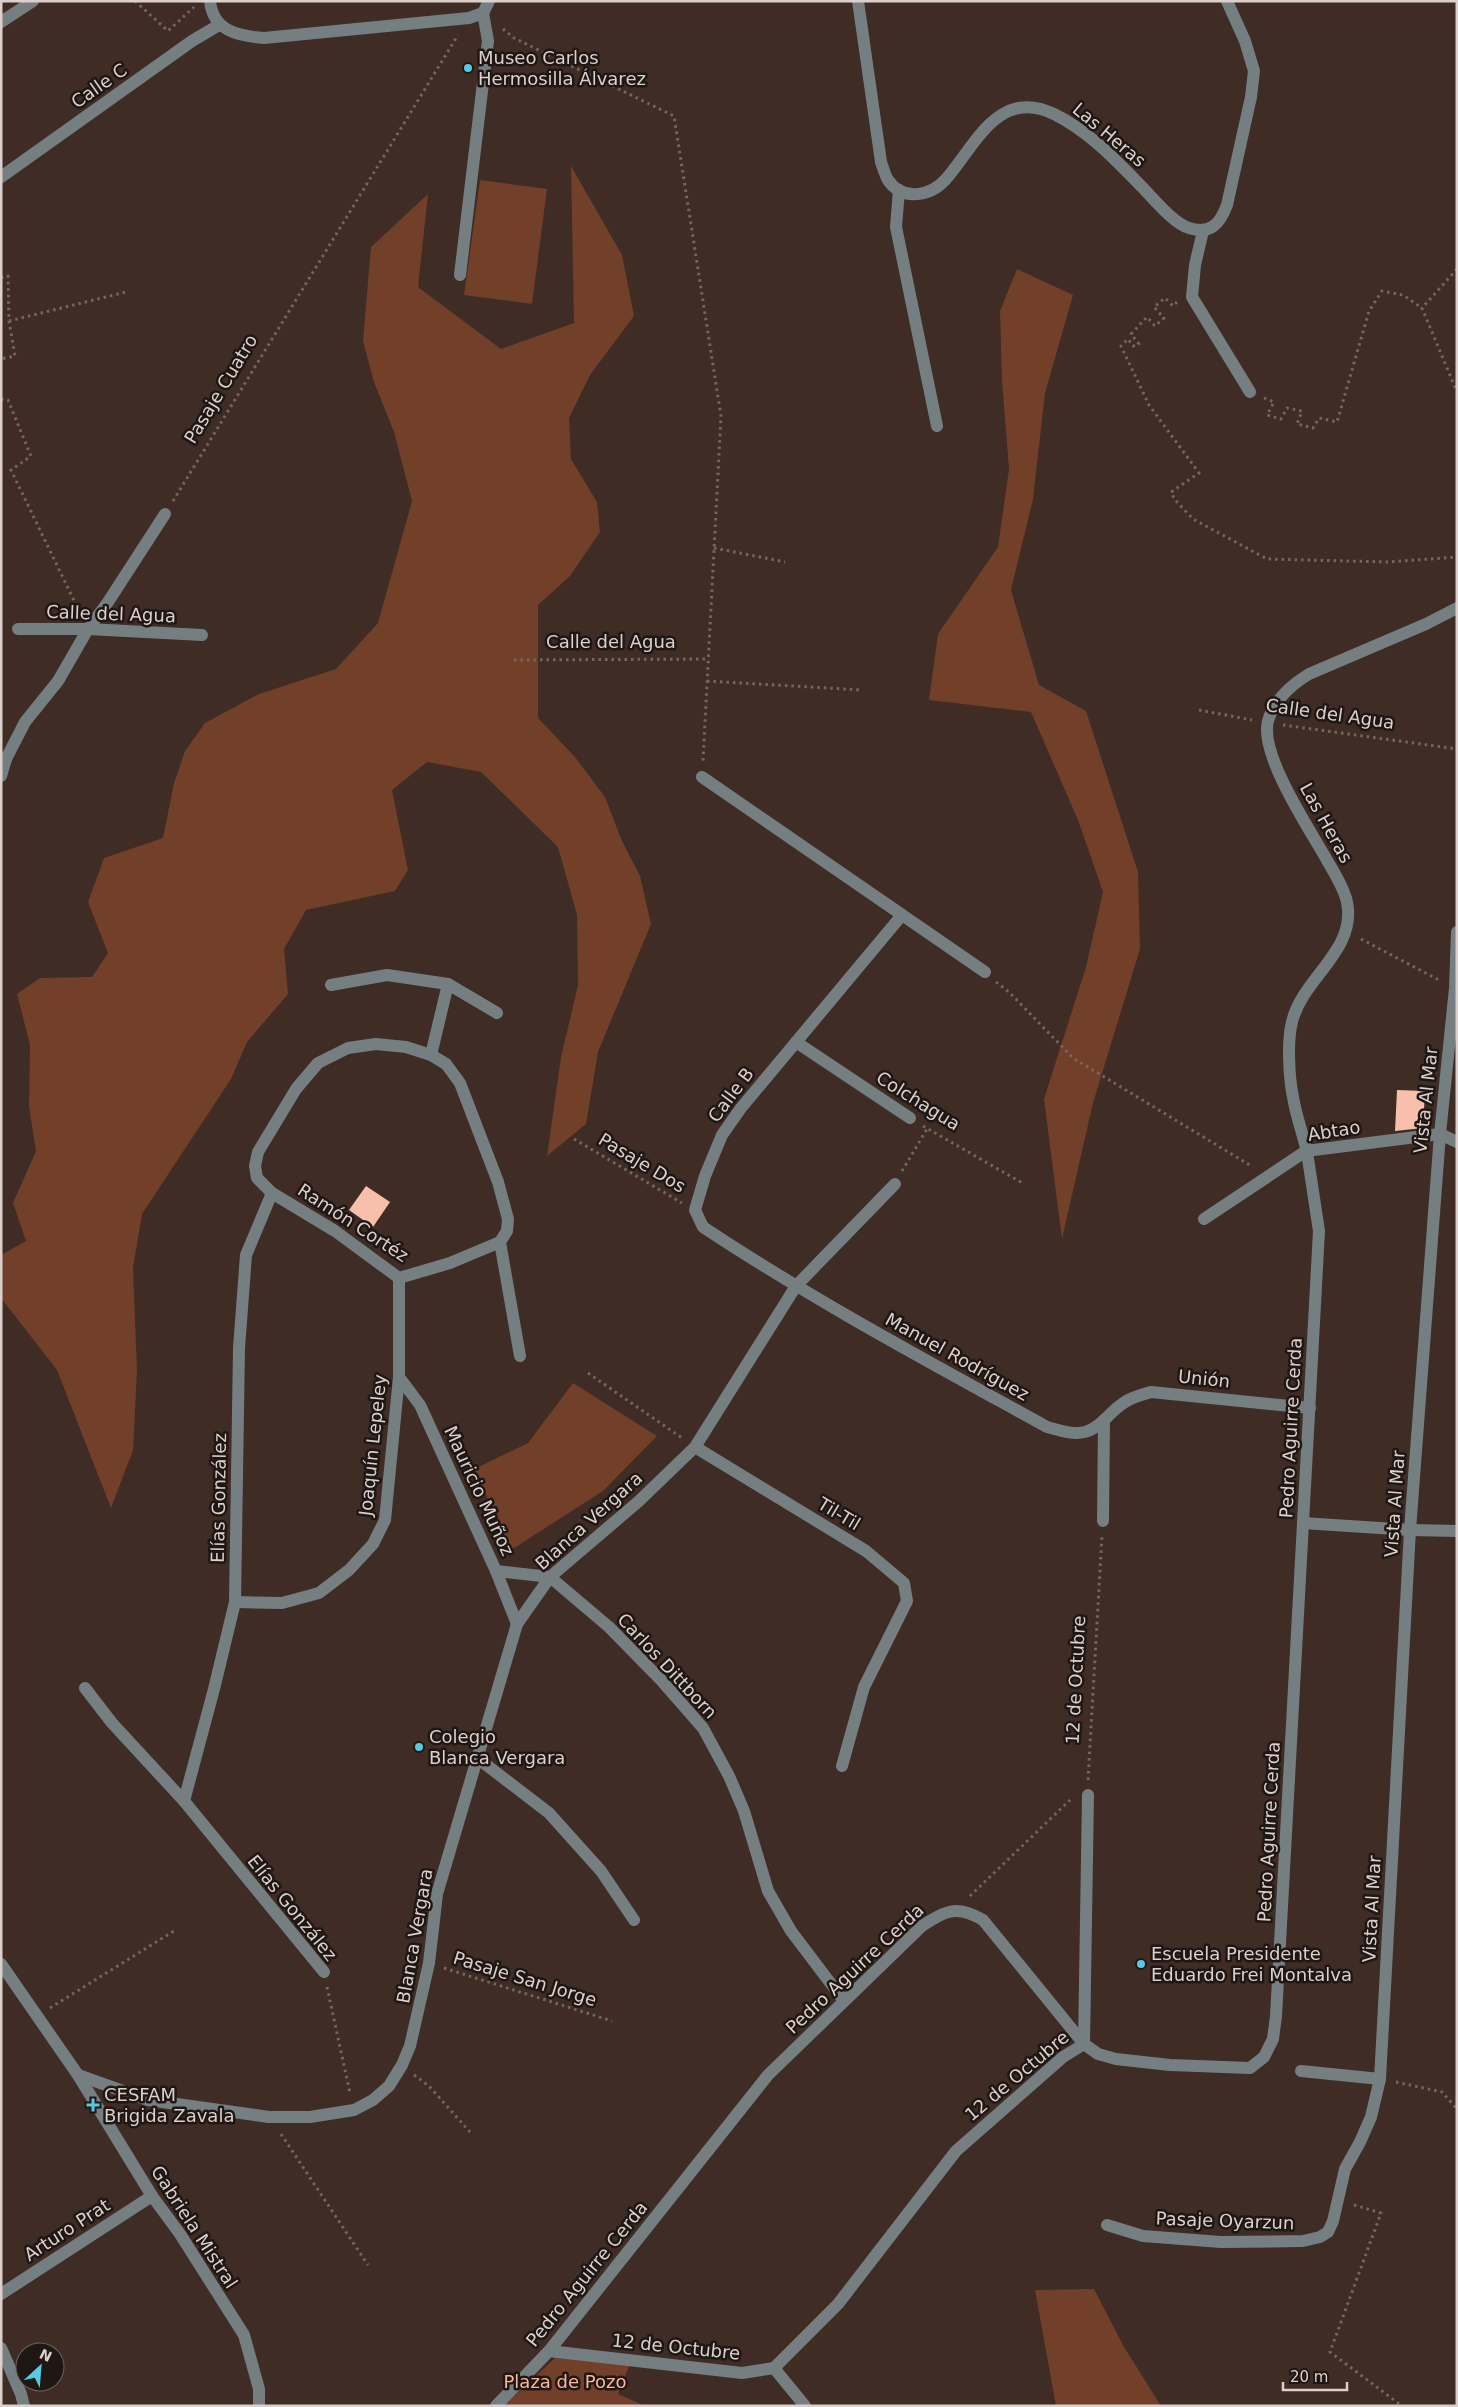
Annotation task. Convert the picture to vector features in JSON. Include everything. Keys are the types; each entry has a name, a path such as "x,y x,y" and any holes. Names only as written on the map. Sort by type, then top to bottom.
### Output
{"street":[{"path":"1,22 34,1"},
{"path":"210,1 211,10 219,25 240,35 264,38 469,18 483,13"},
{"path":"460,275 488,41 483,13 489,1"},
{"path":"858,1 881,162 888,180 899,190 896,227 937,426"},
{"path":"1227,1 1251,56 1254,71 1251,97 1227,205 1222,218 1214,228 1203,231 1195,265 1192,297 1250,392"},
{"name":"Calle C","path":"1,177 219,25"},
{"name":"Las Heras","path":"899,190 913,195 928,193 937,188 946,179 983,129 997,117 1015,109 1032,107 1068,120 1133,178 1169,215 1187,228 1203,231"},
{"path":"1,776 6,759 25,722 58,681 88,629 108,602 165,514"},
{"path":"1267,723 1271,712 1291,685 1308,674 1426,624 1457,608"},
{"name":"Calle del Agua","path":"18,629 88,629 202,635"},
{"name":"Las Heras","path":"1267,723 1268,740 1280,774 1346,897 1349,913 1347,931 1337,950 1302,995 1292,1022 1290,1051 1292,1096 1306,1151"},
{"path":"702,777 985,972"},
{"name":"Calle B","path":"695,1210 705,1176 722,1135 741,1108 902,915"},
{"name":"Vista Al Mar","path":"1380,2079 1410,1530 1440,1134 1454,1014 1457,932"},
{"path":"331,985 387,975 448,984 497,1013"},
{"path":"431,1055 448,984"},
{"name":"Colchagua","path":"796,1042 910,1118"},
{"name":"Ramón Cortéz","path":"376,1044 406,1047 431,1055 446,1064 460,1083 498,1182 508,1219 507,1231 500,1242 450,1263 399,1278 336,1231 272,1193 257,1178 255,1166 258,1152 296,1089 318,1063 348,1048 376,1044"},
{"path":"1440,1134 1457,1142"},
{"name":"Abtao","path":"1204,1219 1306,1151 1440,1134"},
{"name":"Pedro Aguirre Cerda","path":"496,2406 549,2350 768,2075 922,1926 940,1914 955,1910 970,1912 983,1920 1084,2044 1098,2054 1116,2059 1170,2065 1250,2068 1264,2057 1273,2038 1319,1231 1306,1151"},
{"name":"Blanca Vergara","path":"78,2075 148,2100 269,2117 310,2117 354,2110 373,2100 389,2086 402,2065 410,2046 420,2010 429,1963 437,1894 476,1757 517,1624 550,1577 639,1500 695,1447 796,1286 895,1184"},
{"name":"Elías González","path":"184,1801 235,1602 239,1348 246,1255 272,1193"},
{"path":"695,1210 703,1227 796,1286"},
{"path":"500,1242 520,1356"},
{"name":"Joaquín Lepeley","path":"235,1602 282,1603 318,1593 349,1570 373,1544 385,1520 399,1377 399,1278"},
{"name":"Manuel Rodríguez","path":"796,1286 1047,1427 1067,1433 1086,1432 1104,1420"},
{"name":"Mauricio Muñoz","path":"399,1377 420,1405 496,1571 517,1624"},
{"name":"Unión","path":"1104,1420 1122,1404 1135,1396 1151,1392 1310,1408"},
{"path":"1103,1521 1104,1420"},
{"name":"Til-Til","path":"695,1447 866,1551 904,1583 907,1600 864,1687 842,1766"},
{"path":"1303,1523 1457,1531"},
{"path":"496,1571 550,1577"},
{"name":"Carlos Dittborn","path":"550,1577 609,1627 661,1680 703,1728 730,1776 744,1811 768,1891 791,1931 844,2001"},
{"name":"Elías González","path":"85,1688 112,1723 184,1801 324,1972"},
{"path":"476,1757 549,1812 601,1871 634,1920"},
{"name":"12 de Octubre","path":"549,2350 742,2373 774,2368 838,2304 956,2151 1063,2057 1084,2044 1088,1795"},
{"path":"1,1964 78,2075"},
{"path":"1301,2071 1380,2079"},
{"name":"Gabriela Mistral","path":"78,2075 152,2196 180,2234 244,2335 257,2379 259,2406"},
{"name":"Pasaje Oyarzun","path":"1107,2225 1153,2236 1221,2242 1303,2241 1320,2237 1328,2232 1333,2222 1345,2169 1371,2117 1380,2079"},
{"name":"Arturo Prat","path":"1,2294 152,2196"},
{"path":"1,2348 21,2394 24,2406"},
{"path":"774,2368 805,2406"}],"path":[{"path":"135,1 168,31 200,1"},
{"path":"483,13 514,38 674,116 721,416 702,777"},
{"name":"Pasaje Cuatro","path":"165,514 469,18"},
{"path":"1422,308 1457,269"},
{"path":"1,278 8,276 9,321 15,356 1,359"},
{"path":"1250,392 1274,402 1267,415 1281,419 1287,408 1302,411 1297,424 1313,428 1319,418 1337,422 1368,311 1382,291 1403,295 1422,308 1457,392"},
{"path":"9,321 126,292"},
{"path":"1181,297 1173,306 1165,298 1154,307 1164,318 1154,326 1147,317 1131,334 1139,344 1133,346 1128,339 1121,346 1149,405 1199,473 1171,492 1175,500 1193,519 1267,559 1388,562 1457,557"},
{"path":"1,399 8,400 31,456 11,470 88,629"},
{"path":"714,548 785,562"},
{"name":"Calle del Agua","path":"514,660 708,659"},
{"path":"707,681 862,690"},
{"name":"Calle del Agua","path":"1198,710 1267,723 1457,749"},
{"path":"1347,931 1455,988"},
{"path":"985,972 1009,992 1073,1058 1268,1177"},
{"name":"Colchagua","path":"910,1118 1024,1184"},
{"path":"895,1184 927,1129"},
{"name":"Pasaje Dos","path":"574,1139 695,1210"},
{"path":"588,1373 695,1447"},
{"name":"12 de Octubre","path":"1088,1795 1103,1521"},
{"path":"955,1910 1074,1797 1088,1795"},
{"path":"38,2016 177,1929"},
{"name":"Pasaje San Jorge","path":"429,1963 612,2021"},
{"name":"Elías González","path":"324,1972 354,2110"},
{"path":"1380,2079 1442,2092 1457,2109"},
{"path":"429,2086 470,2132"},
{"path":"269,2117 368,2265"},
{"path":"1337,2200 1381,2213 1330,2352 1402,2406"}],"green space":[{"path":"571,166 622,255 634,316 590,375 569,418 571,459 597,502 600,532 570,576 538,605 538,718 575,757 605,797 622,841 640,876 651,924 598,1052 586,1124 547,1156 561,1057 578,985 577,915 558,847 481,772 427,762 392,790 408,870 395,891 306,910 284,949 288,994 247,1042 231,1079 142,1214 133,1268 137,1371 133,1450 111,1508 57,1370 1,1298 1,1255 26,1241 13,1203 36,1151 29,1107 30,1045 17,994 40,978 92,977 108,953 88,902 104,858 163,838 174,783 185,751 205,723 259,694 336,669 378,623 412,501 394,432 374,382 363,341 371,247 428,194 418,287 501,349 574,323"},
{"path":"480,180 547,189 532,304 464,295"},
{"path":"1017,269 1073,295 1045,393 1033,499 1011,590 1039,685 1086,711 1138,872 1140,949 1093,1103 1062,1239 1044,1099 1086,967 1103,892 1078,820 1031,712 929,700 938,634 998,547 1009,469 1002,381 1000,311"},
{"path":"573,1383 657,1436 603,1491 511,1550 474,1469 528,1443"},
{"path":"1094,2289 1124,2347 1161,2406 1056,2406 1035,2290"},
{"name":"Plaza de Pozo","path":"556,2357 630,2364 618,2394 645,2406 504,2406"}],"building":[{"path":"1397,1090 1425,1091 1423,1128 1395,1131"},
{"path":"366,1186 390,1202 373,1227 349,1210"}],"place":[{"name":"Museo Carlos Hermosilla Álvarez","path":"468,68"},
{"name":"Colegio Blanca Vergara","path":"419,1747"},
{"name":"Escuela Presidente Eduardo Frei Montalva","path":"1141,1964"},
{"name":"CESFAM Brigida Zavala","path":"93,2105"}]}
